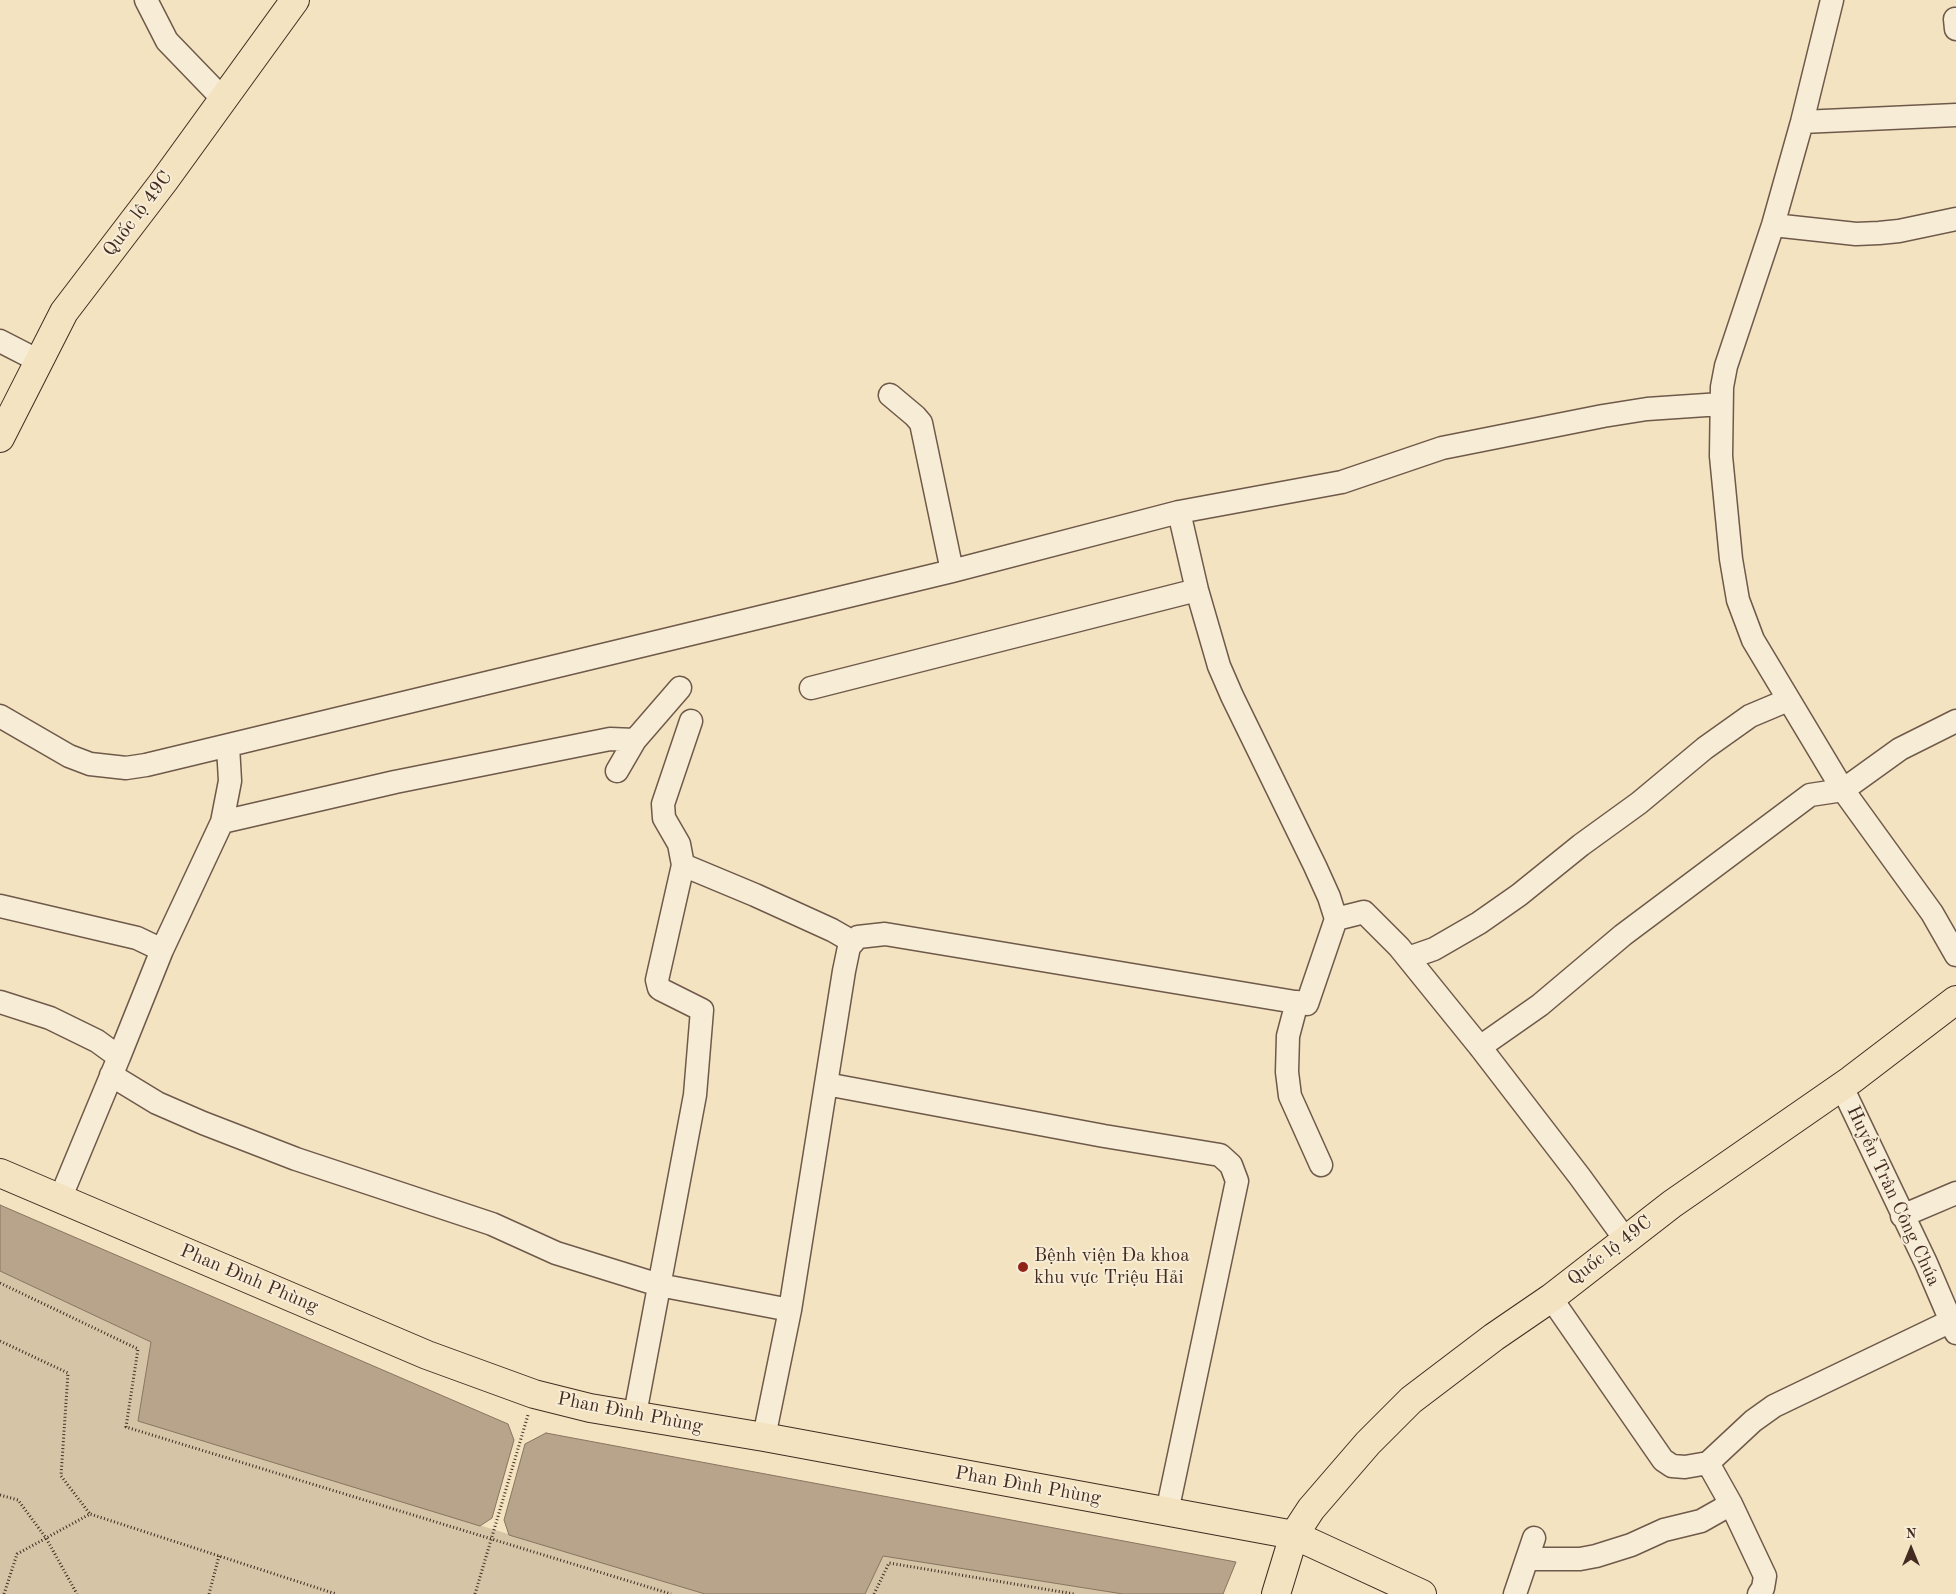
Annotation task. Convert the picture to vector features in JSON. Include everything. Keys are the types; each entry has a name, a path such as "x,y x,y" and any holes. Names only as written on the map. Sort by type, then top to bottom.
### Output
{"main road":[{"name":"Quốc lộ 49C","path":"0,438 64,312 158,188 294,0"},
{"name":"Quốc lộ 49C","path":"1276,1594 1294,1535 1311,1509 1368,1443 1411,1400 1500,1333 1551,1298 1680,1198 1842,1087 1956,1000"},
{"name":"Phan Đình Phùng","path":"0,1173 427,1355 534,1394 590,1408 764,1437 1294,1535 1422,1594"}],"street":[{"path":"146,0 167,41 223,99"},
{"path":"1832,0 1802,122 1773,225 1726,366 1721,404 1721,456 1727,528 1738,600 1752,640 1843,790 1932,913 1956,955"},
{"path":"1802,122 1956,115"},
{"path":"1773,225 1856,234 1899,231 1956,219"},
{"path":"0,341 39,361"},
{"path":"890,395 915,416 921,424 952,571"},
{"path":"0,716 70,756 90,764 126,768 146,765 952,571 1179,512 1318,487 1361,476 1442,448 1593,418 1647,410 1721,404"},
{"path":"764,1437 790,1310 844,971 849,946 858,937 885,934 1307,1004 1336,919 1329,897 1315,866 1228,688 1210,639 1179,512"},
{"path":"811,688 1197,590"},
{"path":"617,771 636,740 680,688"},
{"path":"1408,958 1434,949 1479,923 1639,803 1705,748 1750,716 1788,700"},
{"path":"1480,1047 1540,1005 1623,935 1810,795 1843,790 1900,749 1956,721"},
{"path":"635,1414 696,1095 702,1010 662,990 657,984 683,865 679,844 662,811 691,722"},
{"path":"222,822 395,782 610,739 636,740"},
{"path":"60,1199 162,950 222,822 230,781 228,746"},
{"path":"683,865 756,894 853,942"},
{"path":"0,906 137,938 162,950"},
{"path":"1336,919 1364,912 1408,958 1480,1047 1625,1239"},
{"path":"0,1002 50,1018 97,1041 115,1066 157,1103 203,1123 296,1159 492,1224 556,1253 659,1285 790,1310"},
{"path":"1297,1002 1288,1036 1287,1072 1290,1096 1321,1165"},
{"path":"826,1084 1104,1136 1220,1155 1231,1165 1237,1181 1167,1512"},
{"name":"Huyền Trân Công Chúa","path":"1842,1087 1926,1263 1954,1327"},
{"path":"1902,1216 1956,1193"},
{"path":"1551,1298 1662,1460 1672,1466 1685,1467 1708,1463 1752,1421 1774,1406 1954,1327"},
{"path":"1708,1463 1731,1504 1764,1576 1763,1588 1759,1594"},
{"path":"1516,1594 1531,1548 1580,1559 1596,1556 1631,1545 1664,1530 1701,1521 1731,1504"}],"path":[{"path":"0,1283 138,1349 126,1427 671,1594"},
{"path":"0,1341 68,1373 61,1476 90,1514 336,1594"},
{"path":"475,1594 534,1394"},
{"path":"0,1495 18,1500 46,1538 77,1594"},
{"path":"4,1594 17,1554 90,1514"},
{"path":"209,1594 220,1556"},
{"path":"874,1594 889,1563 1074,1594"}],"shaded area":[{"path":"0,1205 508,1424 514,1440 492,1518 480,1526 138,1421 151,1342 0,1271"},
{"path":"0,1271 151,1342 138,1421 705,1594 0,1594"},
{"path":"546,1433 1236,1562 1223,1594 1123,1594 883,1556 865,1594 705,1594 509,1535 504,1520 525,1444"},
{"path":"883,1556 1123,1594 865,1594"}],"place":[{"name":"Bệnh viện Đa khoa khu vực Triệu Hải","path":"1023,1267"}]}
